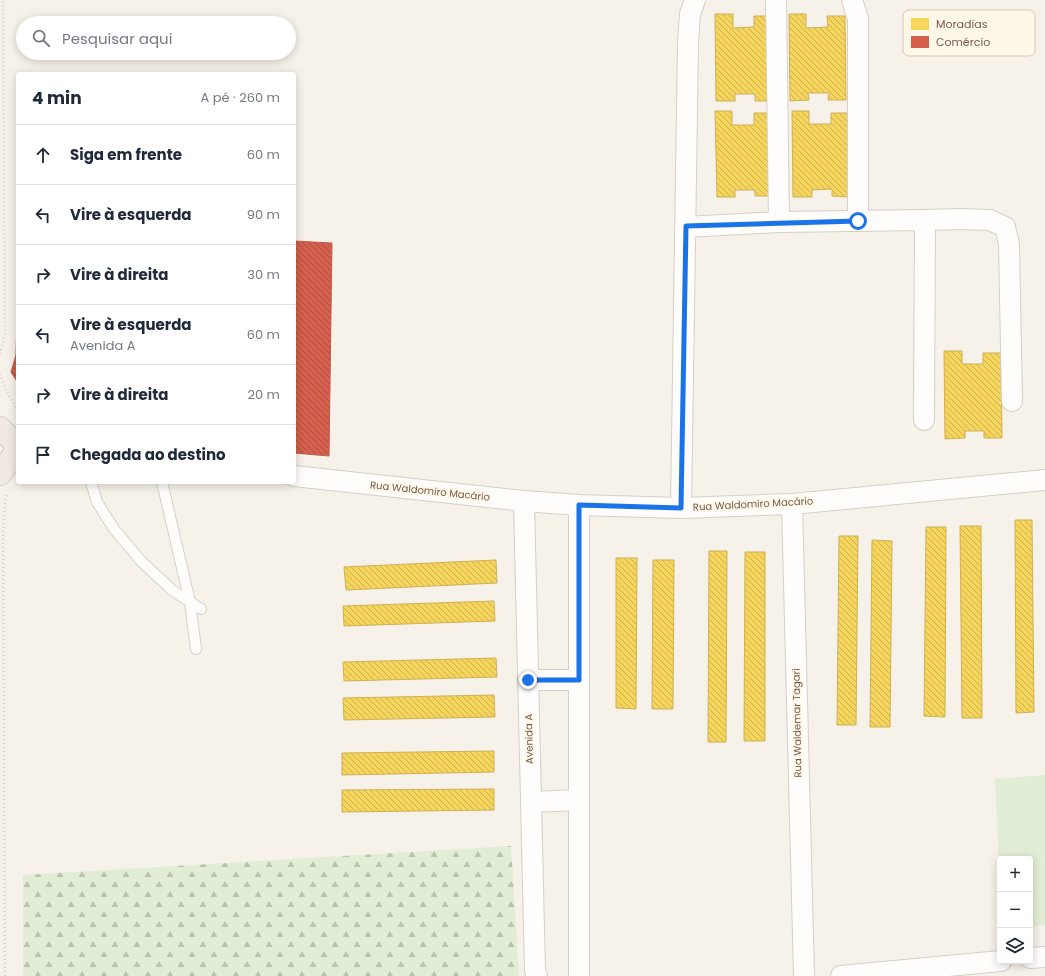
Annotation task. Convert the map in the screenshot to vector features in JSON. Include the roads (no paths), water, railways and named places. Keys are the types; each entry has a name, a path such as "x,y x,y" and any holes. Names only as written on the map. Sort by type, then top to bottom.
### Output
{"highway":[{"path":"0,428 16,445"},
{"path":"4,482 16,452"}],"street":[{"path":"681,508 688,43 690,14 695,0"},
{"path":"776,0 778,222"},
{"path":"852,0 858,19 858,221"},
{"path":"686,226 778,222 962,219 990,220 1005,227 1009,244 1012,401"},
{"path":"924,420 925,220"},
{"name":"Rua Waldomiro Macário","path":"296,476 524,501 579,505 681,508 792,504 1045,480"},
{"name":"Avenida A","path":"524,501 535,971 537,976"},
{"name":"Rua Waldemar Tagari","path":"792,504 804,976"},
{"path":"579,505 579,976"},
{"path":"528,680 579,680"},
{"path":"531,802 579,800"},
{"path":"1033,958 1045,957"},
{"path":"841,976 997,961"}],"lane":[{"path":"92,484 97,502 114,529 142,561 172,590 201,609"},
{"path":"162,484 190,602 196,649"}]}
